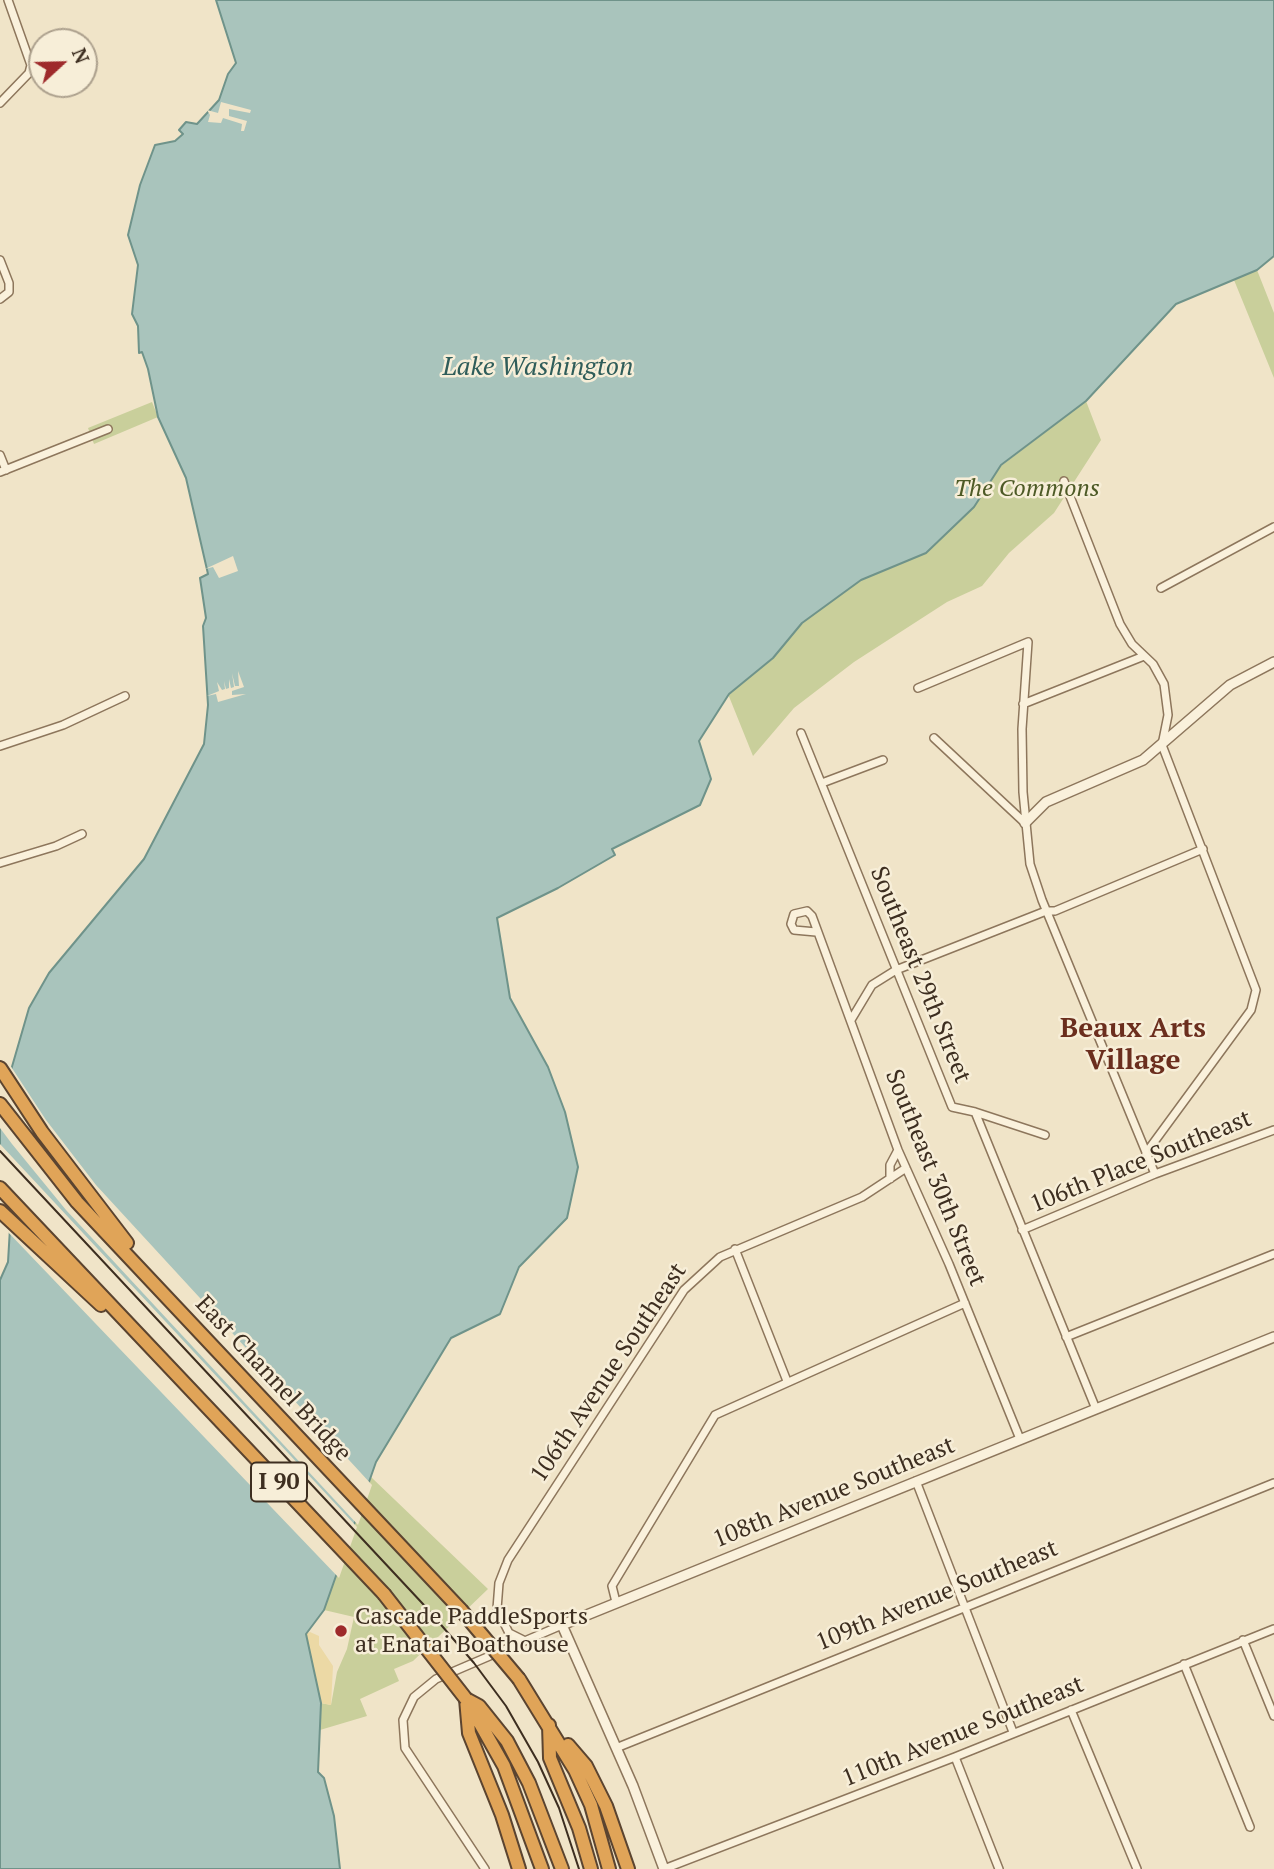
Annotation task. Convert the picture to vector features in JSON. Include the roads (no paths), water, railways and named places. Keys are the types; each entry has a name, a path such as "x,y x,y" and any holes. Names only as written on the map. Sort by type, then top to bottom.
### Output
{"highway":[{"path":"0,1068 42,1132 166,1293"},
{"name":"East Channel Bridge","path":"0,1104 77,1202 166,1293 492,1644 550,1725"},
{"name":"I 90","path":"0,1188 384,1594 470,1708 504,1766 542,1869"},
{"path":"0,1211 174,1371"},
{"path":"470,1708 469,1733 492,1788 519,1869"},
{"path":"470,1708 499,1728 518,1759 540,1806 562,1869"},
{"path":"550,1725 550,1758 571,1805 591,1869"},
{"path":"550,1725 586,1766 606,1806 628,1869"},
{"name":"I 90","path":"550,1725 575,1770 590,1805 609,1869"}],"street":[{"path":"0,103 29,73 31,58 8,0"},
{"path":"0,260 9,283 9,292 0,299"},
{"path":"0,455 3,471 108,429"},
{"path":"1064,481 1113,610 1126,634 1164,684 1168,715 1162,745 1256,990 1255,1004 1146,1153"},
{"path":"1161,588 1274,527"},
{"path":"918,688 1028,642 1023,704 1025,823 1030,864 1046,911 1155,1174"},
{"path":"1023,704 1144,656"},
{"path":"1025,823 1046,802 1143,760 1230,685 1274,662"},
{"path":"0,746 63,725 125,696"},
{"name":"Southeast 29th Street","path":"801,733 952,1107 975,1112 1096,1409"},
{"path":"934,738 1025,823"},
{"path":"822,783 883,760"},
{"path":"0,863 56,846 82,834"},
{"path":"851,1020 872,985 896,970 1046,911 1055,911 1203,849"},
{"name":"Southeast 30th Street","path":"816,932 898,1150 965,1303 1020,1439"},
{"path":"975,1112 1045,1135"},
{"name":"106th Place Southeast","path":"1023,1230 1155,1174 1274,1130"},
{"path":"890,1179 890,1165 898,1150"},
{"name":"106th Avenue Southeast","path":"523,1640 509,1633 501,1622 497,1609 499,1583 508,1560 684,1290 711,1263 735,1249 838,1209 906,1168"},
{"path":"735,1249 786,1381"},
{"path":"1066,1338 1274,1254"},
{"path":"616,1602 612,1586 715,1415 965,1303"},
{"name":"108th Avenue Southeast","path":"485,1869 405,1748 403,1720 414,1697 436,1679 616,1602 1274,1337"},
{"path":"916,1481 1013,1732"},
{"name":"109th Avenue Southeast","path":"616,1748 1274,1482"},
{"path":"562,1625 616,1748 664,1869"},
{"name":"110th Avenue Southeast","path":"664,1869 955,1758 1013,1732 1274,1629"},
{"path":"1243,1640 1274,1716"},
{"path":"1184,1664 1250,1827"},
{"path":"1071,1710 1137,1869"},
{"path":"955,1758 999,1869"}],"water":[{"name":"Lake Washington","path":"216,0 1274,0 1274,256 1257,270 1176,304 1086,401 1001,465 974,507 926,553 861,580 802,623 773,658 729,694 699,741 711,779 700,805 612,849 615,855 558,888 497,918 510,998 548,1067 565,1112 578,1167 567,1218 519,1267 500,1314 451,1338 376,1462 324,1610 306,1634 321,1703 318,1772 324,1778 334,1816 340,1869 0,1869 0,1280 8,1262 12,1194 0,1161 0,1108 29,1008 49,973 144,859 204,744 208,705 203,626 206,618 200,578 208,574 186,478 158,417 148,369 142,352 139,353 138,326 132,314 138,265 128,235 140,185 155,145 175,141 183,134 179,130 186,122 197,124 219,100 228,74 236,63"}],"tram line":[{"path":"0,1151 423,1604 474,1663 506,1706 538,1762 559,1808 579,1869"}],"place":[{"name":"Cascade PaddleSports at Enatai Boathouse","path":"341,1631"}],"district":[{"name":"Beaux Arts Village","path":"1133,1045"}],"park label":[{"name":"The Commons","path":"1027,489"}]}
